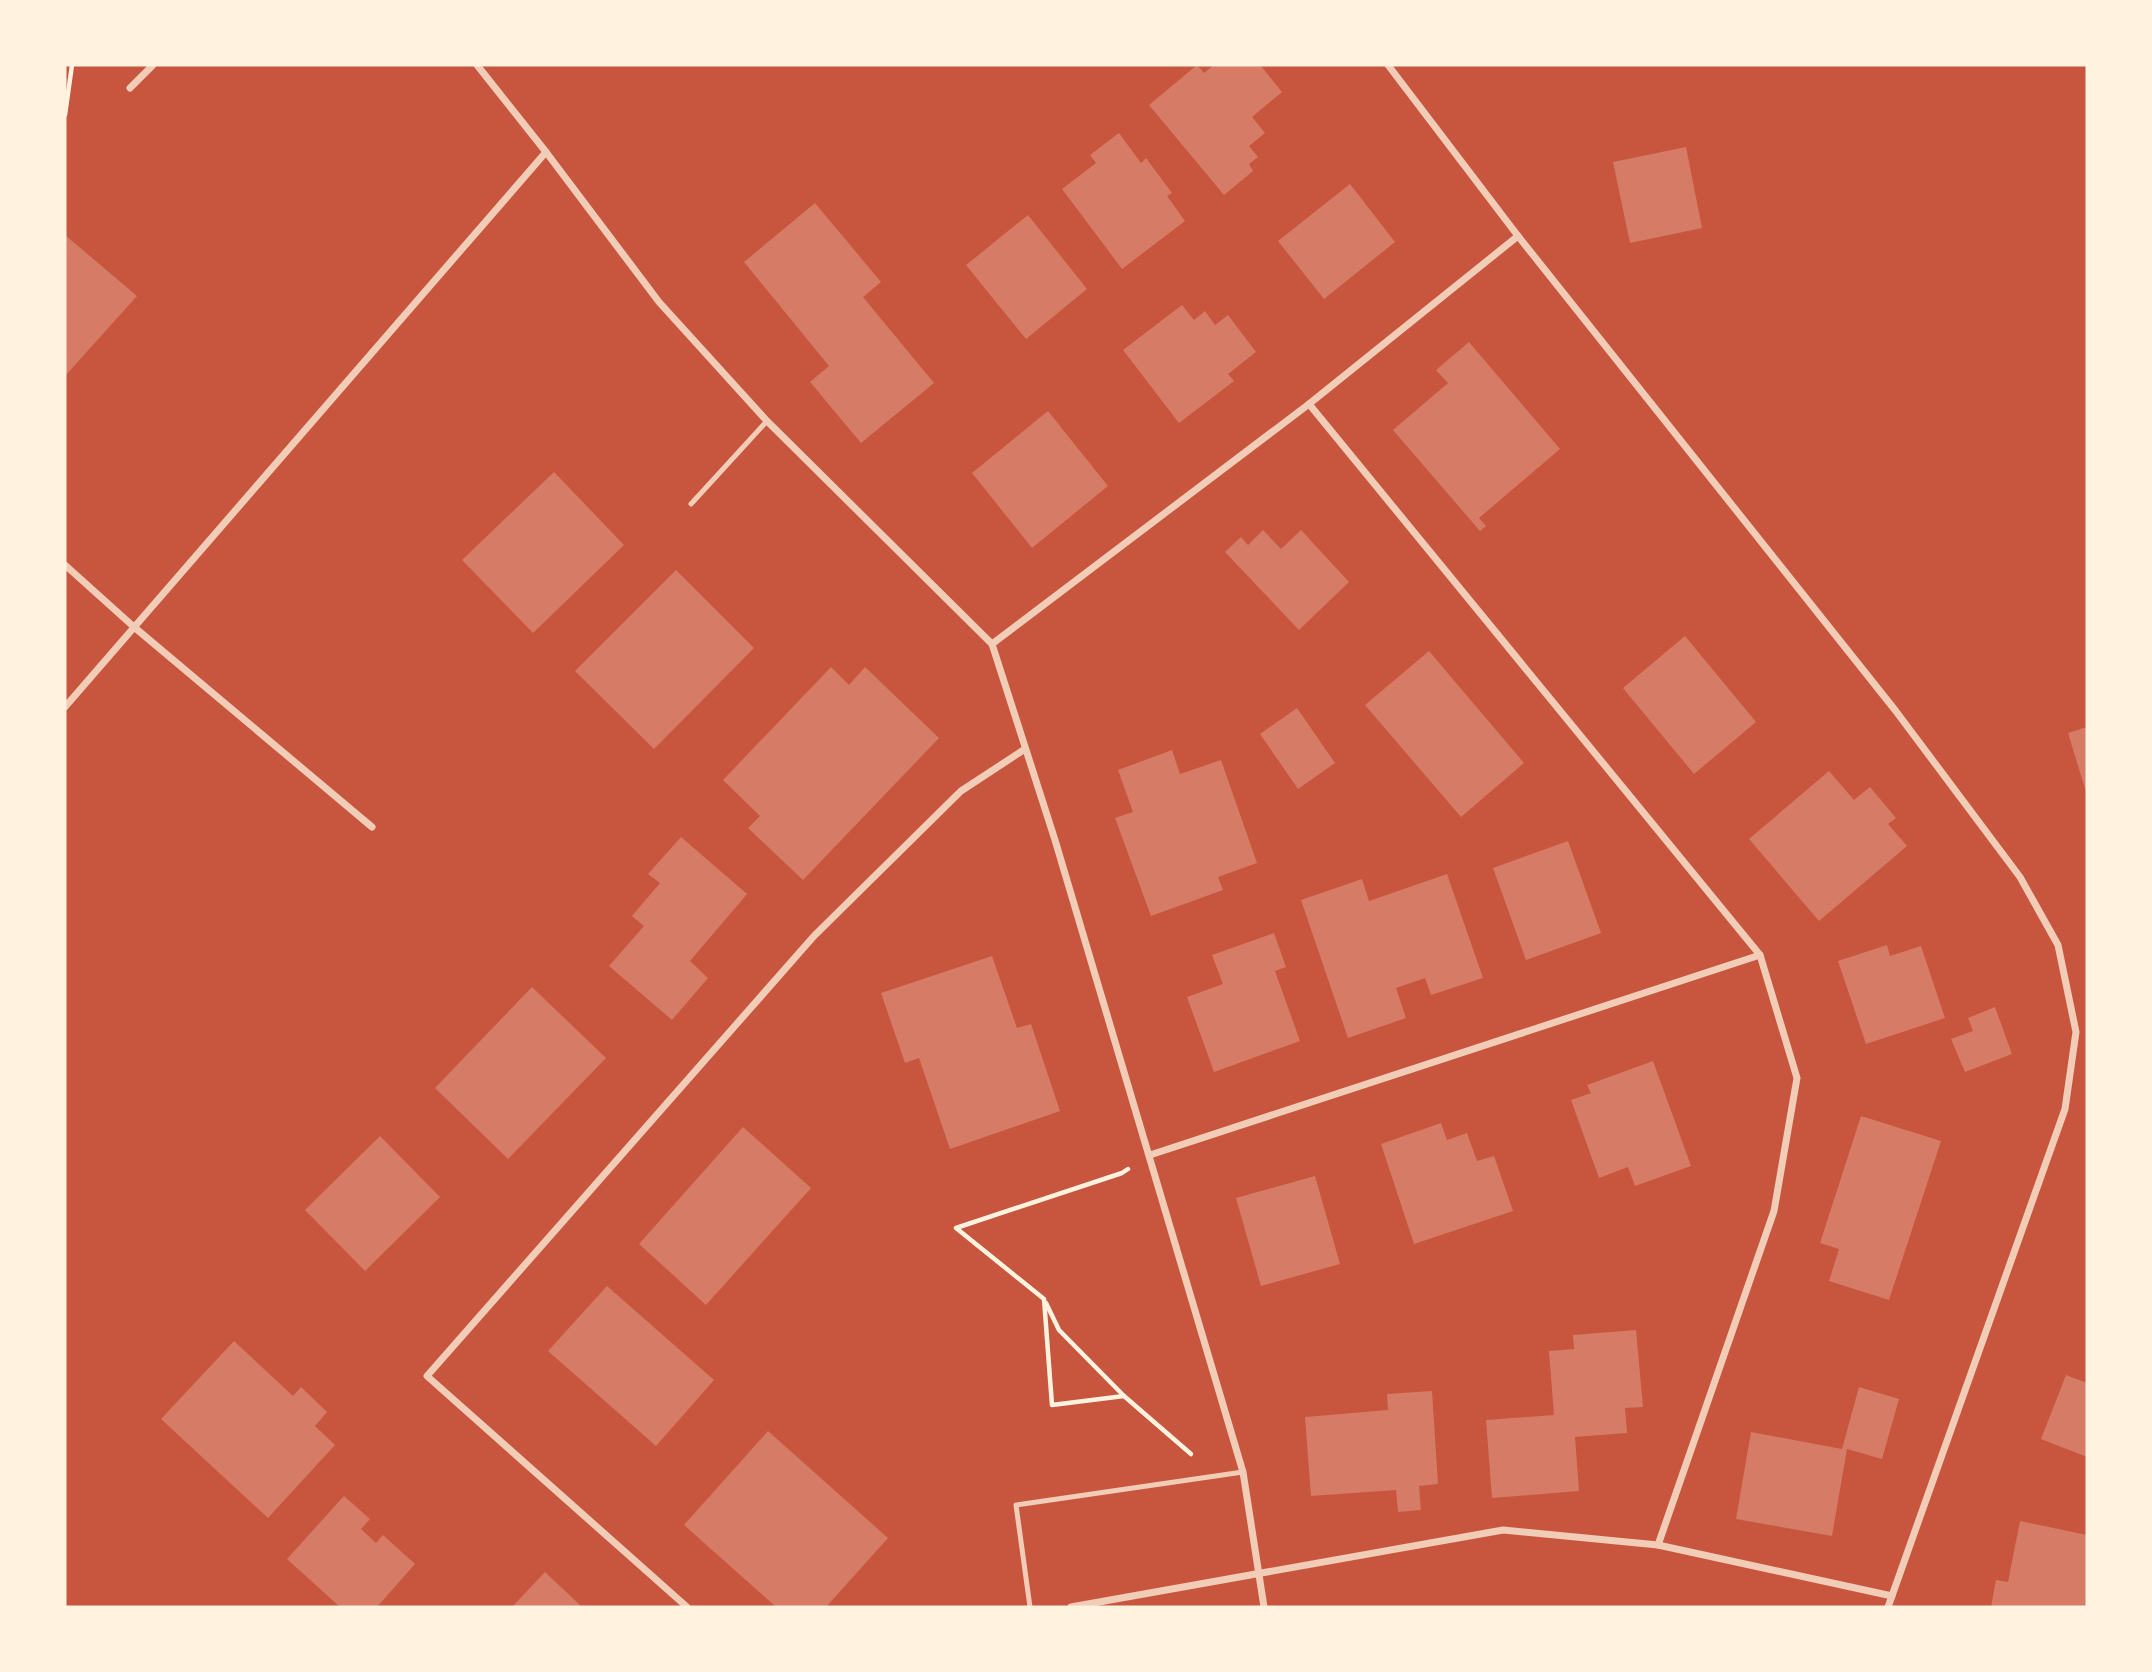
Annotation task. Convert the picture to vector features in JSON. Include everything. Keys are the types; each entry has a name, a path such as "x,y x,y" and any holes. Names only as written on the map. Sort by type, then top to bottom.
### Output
{"street":[{"path":"130,88 153,65"},
{"path":"477,65 659,302 767,421 992,644 1055,840 1243,1472 1265,1607"},
{"path":"1388,65 1518,236 1904,722 2020,877 2058,945 2076,1032 2065,1109 1888,1607"},
{"path":"65,706 546,152"},
{"path":"992,644 1309,404 1518,236"},
{"path":"1309,404 1760,956 1797,1078 1774,1211 1658,1545"},
{"path":"65,565 134,627 372,827"},
{"path":"687,1607 427,1376 814,936 961,791 1025,749"},
{"path":"1150,1155 1760,956"},
{"path":"1071,1607 1503,1530 1658,1545 1892,1596"}],"lane":[{"path":"691,504 767,421"},
{"path":"1031,1607 1016,1505 1243,1472"}],"path":[{"path":"65,115 72,65"},
{"path":"1150,1155 1122,1173 956,1228 1044,1299 1059,1331 1124,1396 1217,1476"},
{"path":"1044,1299 1052,1405 1124,1396"}],"building":[{"path":"1197,65 1204,73 1214,65 1260,65 1282,92 1252,117 1265,133 1249,146 1258,157 1249,164 1253,171 1224,195 1149,105"},
{"path":"1119,133 1141,163 1146,158 1172,193 1167,196 1185,221 1122,269 1062,189 1096,163 1090,155"},
{"path":"1686,147 1702,228 1630,243 1613,162"},
{"path":"1350,184 1395,242 1324,299 1278,241"},
{"path":"815,203 881,282 863,297 934,383 861,443 810,382 829,366 744,262"},
{"path":"1028,215 1087,289 1026,339 966,265"},
{"path":"65,235 137,296 65,376"},
{"path":"1182,305 1194,320 1205,311 1215,325 1228,315 1256,352 1228,374 1234,381 1179,423 1123,350"},
{"path":"1469,342 1560,449 1479,518 1486,526 1480,531 1393,430 1448,383 1436,370"},
{"path":"1048,411 1108,486 1032,548 972,473"},
{"path":"554,472 624,545 533,633 462,560"},
{"path":"1263,530 1281,549 1301,530 1349,582 1299,630 1225,552 1241,537 1248,545"},
{"path":"676,570 754,648 654,749 575,671"},
{"path":"1685,636 1756,722 1694,774 1623,688"},
{"path":"1429,651 1524,763 1461,817 1365,705"},
{"path":"831,667 849,685 865,667 939,738 803,880 748,828 760,816 723,780"},
{"path":"1297,708 1335,763 1298,789 1260,734"},
{"path":"2087,727 2087,795 2068,733"},
{"path":"1172,750 1180,774 1221,760 1257,863 1218,877 1223,890 1151,916 1115,818 1133,812 1118,770"},
{"path":"1829,771 1854,800 1870,787 1896,818 1888,824 1907,846 1819,921 1749,839"},
{"path":"681,837 747,894 690,961 708,978 672,1020 609,966 644,926 632,916 660,883 648,874"},
{"path":"1568,841 1601,933 1526,960 1493,868"},
{"path":"1447,874 1483,978 1431,995 1425,978 1396,988 1406,1018 1348,1038 1301,900 1362,879 1369,901"},
{"path":"1274,933 1286,967 1275,971 1300,1041 1214,1072 1187,997 1223,984 1212,955"},
{"path":"1887,945 1890,956 1921,946 1945,1018 1866,1044 1838,961"},
{"path":"992,956 1017,1028 1031,1024 1060,1111 950,1149 919,1058 905,1063 881,993"},
{"path":"532,987 606,1058 508,1159 435,1088"},
{"path":"1995,1007 2012,1054 1965,1072 1951,1039 1973,1031 1968,1018"},
{"path":"1653,1061 1691,1166 1635,1186 1628,1167 1599,1178 1571,1100 1591,1093 1587,1085"},
{"path":"1861,1116 1941,1141 1889,1300 1829,1281 1839,1249 1820,1243"},
{"path":"1441,1123 1447,1140 1467,1133 1477,1161 1494,1156 1513,1211 1414,1244 1381,1144"},
{"path":"743,1127 811,1188 706,1305 639,1244"},
{"path":"380,1136 440,1197 365,1271 305,1210"},
{"path":"1315,1176 1340,1264 1261,1286 1236,1198"},
{"path":"607,1286 714,1380 656,1446 548,1351"},
{"path":"1636,1330 1643,1407 1625,1408 1627,1433 1575,1437 1579,1491 1492,1498 1486,1420 1554,1415 1549,1351 1574,1349 1573,1335"},
{"path":"234,1341 293,1396 301,1387 327,1412 315,1426 335,1445 268,1518 161,1419"},
{"path":"2066,1375 2087,1383 2087,1457 2041,1439"},
{"path":"1859,1387 1899,1399 1882,1459 1847,1449 1832,1536 1736,1519 1751,1432 1842,1449"},
{"path":"1432,1391 1438,1484 1419,1486 1421,1510 1398,1512 1396,1490 1311,1496 1305,1417 1388,1410 1387,1394"},
{"path":"768,1431 888,1538 826,1607 776,1607 684,1525"},
{"path":"344,1496 370,1519 361,1529 376,1543 383,1535 415,1564 377,1607 340,1607 287,1559"},
{"path":"2020,1521 2087,1535 2087,1607 1991,1607 1996,1580 2008,1582"},
{"path":"545,1572 582,1607 512,1607"}]}
